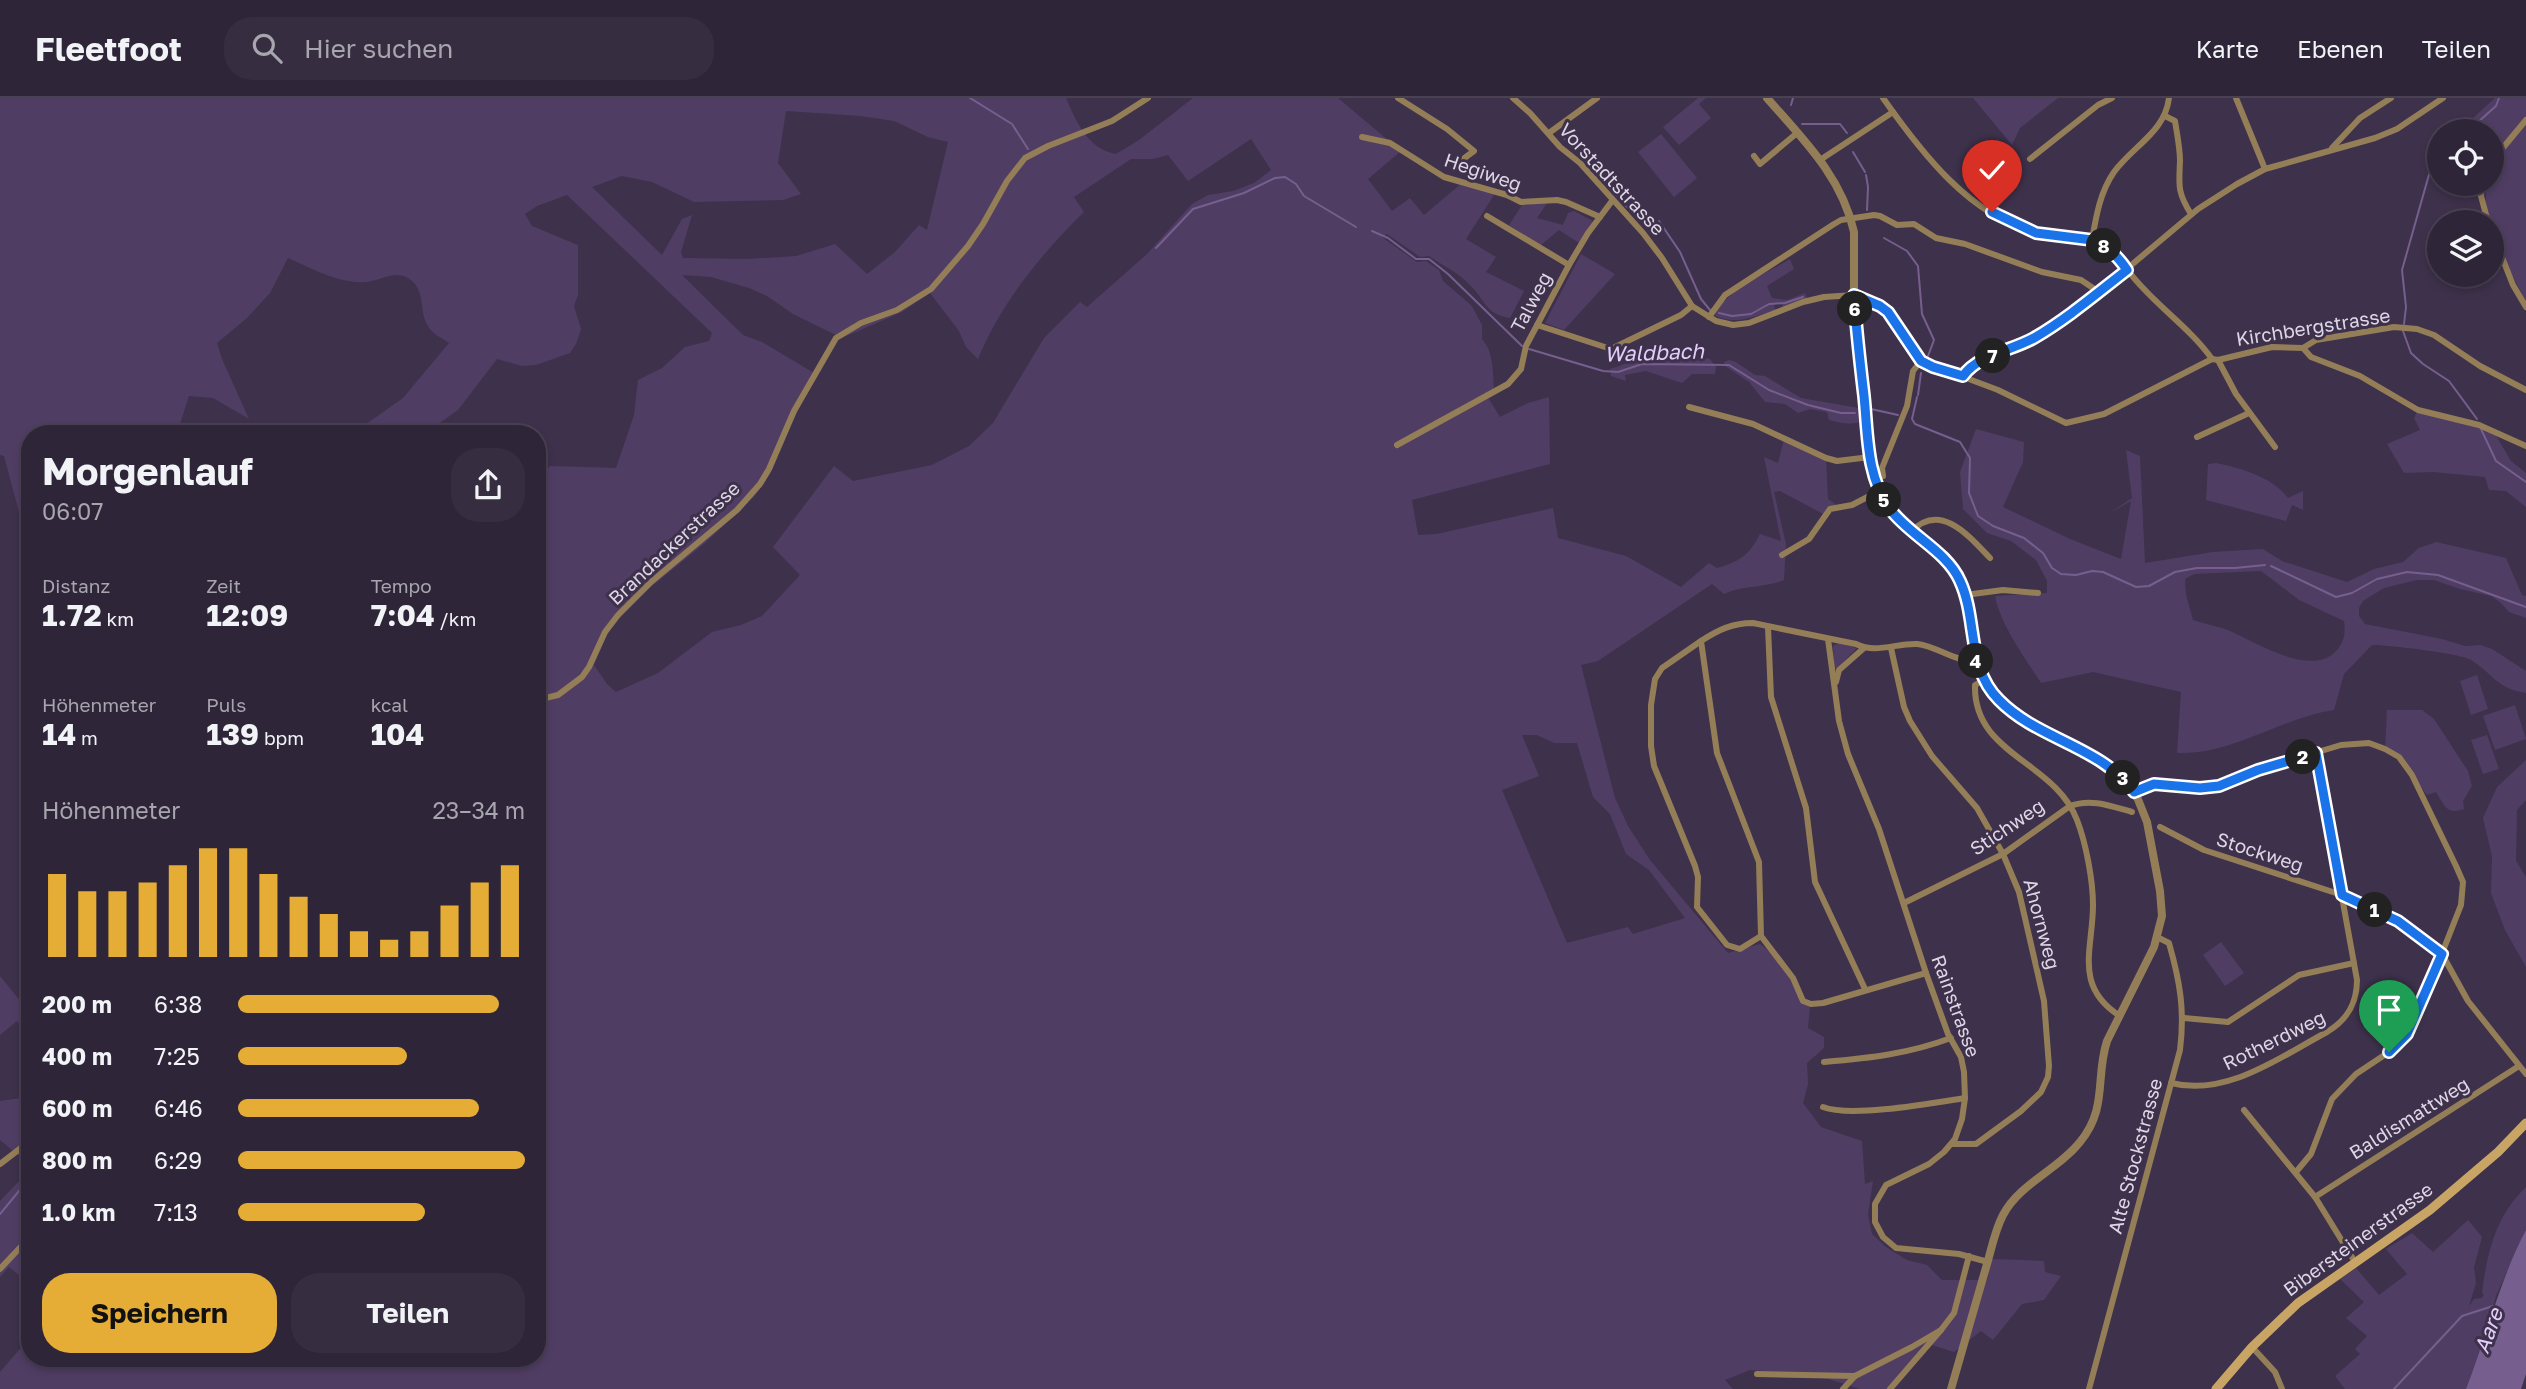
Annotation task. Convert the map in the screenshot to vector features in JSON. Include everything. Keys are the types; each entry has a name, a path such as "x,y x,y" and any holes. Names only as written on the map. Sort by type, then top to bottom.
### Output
{"main road":[{"name":"Bibersteinerstrasse","path":"2217,1389 2252,1347 2298,1303 2449,1195 2526,1123"}],"street":[{"name":"Brandackerstrasse","path":"546,698 558,695 573,685 589,667 605,632 618,615 651,582 737,510 760,484 794,411 836,338 861,323 897,310 931,289 968,246 1007,181 1026,158 1048,146 1112,121 1148,98"},
{"path":"1398,98 1474,151 1455,165"},
{"name":"Vorstadtstrasse","path":"1513,98 1549,133 1559,147 1580,163 1652,245 1692,306 1709,317 1733,325 1749,323 1810,300 1854,295"},
{"path":"1549,133 1597,98"},
{"path":"1767,98 1820,160 1840,190 1851,219 1854,295 1870,457 1879,491 1911,532 1954,570 1965,595 1976,659 1992,693 2013,712 2104,762 2123,777 2134,792 2150,833 2160,891 2162,916 2157,937 2104,1052 2101,1097 2092,1123 2066,1157 2010,1203 2001,1220 1951,1389"},
{"path":"1883,98 1932,164 1972,199 2036,233 2092,240 2109,250 2215,359 2236,394 2275,447"},
{"path":"2030,159 2098,104 2112,98"},
{"path":"2092,240 2107,184 2114,172 2159,126 2165,116 2169,98"},
{"path":"2236,98 2265,169"},
{"path":"2331,149 2360,118 2391,98"},
{"path":"1963,376 1983,359 2036,337 2079,309 2191,214 2222,192 2265,169 2375,138 2397,129 2443,98"},
{"path":"1820,160 1893,112"},
{"path":"2165,116 2175,121 2180,161 2180,196 2191,214"},
{"path":"2504,147 2526,120"},
{"path":"1754,156 1760,164 1797,133"},
{"name":"Hegiweg","path":"1362,137 1390,143 1444,177 1507,195 1521,202 1566,202 1600,217"},
{"name":"Talweg","path":"1397,444 1507,384 1521,369 1526,346 1569,264 1612,201"},
{"path":"1709,317 1725,295 1834,224 1874,215 1897,225 1914,224 1936,238 1965,244 2042,272 2081,280 2099,292"},
{"path":"1487,216 1569,264"},
{"path":"2504,262 2526,307"},
{"path":"1854,295 1888,312 1921,361 1913,371 1907,406 1882,468 1882,476"},
{"path":"1537,324 1611,349 1681,315 1692,306"},
{"name":"Kirchbergstrasse","path":"1921,361 1963,376 2066,423 2104,414 2215,359 2272,347 2304,348 2316,340 2394,327 2417,329 2434,335 2499,378 2526,390"},
{"path":"2304,348 2311,357 2360,376 2418,410 2479,425 2526,446"},
{"path":"1689,407 1753,424 1833,460 1870,457"},
{"path":"2197,437 2249,412"},
{"path":"1782,555 1809,539 1830,509 1852,505 1879,491"},
{"path":"1911,532 1924,521 1949,522 1990,558"},
{"path":"1965,595 2003,590 2038,593"},
{"path":"1760,936 1740,949 1727,945 1697,907 1698,877 1695,866 1654,766 1651,746 1651,705 1655,679 1662,667 1724,627 1738,623 1856,644 1864,648 1918,644 1940,649 1962,660 1976,659"},
{"path":"1768,627 1771,697 1806,808 1815,882 1865,989"},
{"name":"Rainstrasse","path":"1828,639 1839,721 1848,754 1879,829 1926,973 1961,1057 1965,1098 1960,1127 1952,1144"},
{"path":"1700,641 1717,753 1759,862 1760,936 1793,978 1803,1001 1811,1004 1823,1003 1926,973"},
{"path":"1835,687 1839,670 1864,648"},
{"name":"Ahornweg","path":"1891,648 1905,707 1921,741 1978,808 2003,854 2019,892 2042,986 2048,1077 2036,1098 1976,1144 1952,1144"},
{"path":"1984,680 1975,685 1975,696 1977,710 1985,724 2002,744 2042,775 2070,806 2078,821 2092,892 2087,958 2090,976 2101,1000 2120,1016"},
{"path":"2134,792 2154,784 2200,788 2219,786 2258,770 2316,753 2341,746 2369,743 2399,757 2412,775 2463,883 2461,905 2407,1034 2389,1052 2356,1074 2332,1099 2311,1154 2296,1172"},
{"name":"Rotherdweg","path":"2171,1083 2205,1085 2233,1080 2339,1026 2356,999 2357,980 2316,753"},
{"name":"Stichweg","path":"1904,903 2003,854 2079,802 2092,802 2132,812"},
{"name":"Stockweg","path":"2160,827 2214,854 2342,895 2398,921 2442,954 2468,1001 2526,1074"},
{"name":"Alte Stockstrasse","path":"2089,1389 2180,1050 2184,1018 2169,943 2157,937"},
{"path":"2184,1018 2228,1022 2299,975 2354,963"},
{"path":"1824,1062 1900,1054 1920,1050 1951,1038"},
{"name":"Baldismattweg","path":"2315,1197 2519,1066"},
{"path":"1823,1107 1853,1110 1965,1098"},
{"path":"2244,1110 2315,1197 2355,1262"},
{"path":"1952,1144 1929,1164 1886,1185 1875,1203 1875,1222 1883,1237 1896,1248 1969,1256 1988,1262"},
{"path":"0,1164 21,1148"},
{"path":"0,1269 21,1247"},
{"path":"1890,1389 1938,1336 1954,1312 1969,1256"},
{"path":"1843,1389 1855,1376 1941,1330"},
{"path":"2252,1347 2276,1372 2282,1389"},
{"path":"1757,1374 1855,1376"}],"shaded area":[{"path":"0,98 1066,98 1079,125 1090,140 1116,154 1139,140 1193,98 1338,98 1401,151 1368,179 1392,211 1410,198 1424,215 1462,183 1496,192 1466,239 1496,257 1486,272 1524,291 1510,318 1491,310 1470,285 1450,269 1429,256 1420,257 1387,234 1382,237 1417,262 1426,261 1439,270 1443,281 1472,306 1482,325 1482,339 1489,350 1492,364 1494,391 1487,396 1500,417 1528,403 1549,397 1550,464 1412,500 1418,535 1437,534 1553,508 1558,538 1626,556 1681,587 1709,563 1717,568 1738,560 1748,552 1760,534 1781,541 1764,457 1778,463 1784,439 1826,458 1828,499 1838,506 1825,515 1780,491 1774,492 1786,544 1784,580 1724,594 1712,584 1598,661 1581,665 1615,798 1628,826 1650,860 1728,953 1760,944 1781,965 1810,1006 1808,1028 1824,1037 1824,1048 1807,1063 1808,1084 1803,1103 1821,1127 1862,1141 1865,1184 1873,1181 1868,1214 1872,1234 1907,1260 1927,1265 1942,1280 1987,1280 1992,1259 2044,1261 2045,1272 2061,1276 2044,1300 2022,1304 1993,1340 1981,1331 1954,1352 1932,1345 1887,1389 1860,1389 1813,1374 1750,1370 1725,1380 1733,1389 0,1389 0,1372 21,1348 21,1367 546,1367 546,470 550,466 616,468 634,415 638,380 662,368 685,347 709,341 712,333 567,195 537,206 525,214 532,226 578,245 578,295 574,306 581,329 576,344 570,353 536,365 522,366 497,359 458,410 437,425 365,425 403,398 449,343 428,326 420,294 414,283 398,275 356,282 326,274 288,258 270,293 247,318 217,343 249,419 213,398 189,396 180,425 21,425 21,517 4,456 0,455","holes":["786,111 894,121 928,137 948,142 927,230 919,225 895,252 867,274 835,244 796,256 748,259 683,258 681,252 692,215 682,219 662,255 592,187 622,176 652,182 694,202 783,200 801,194 778,163","1251,139 1271,170 1254,183 1233,191 1208,195 1192,204 1147,254 1087,307 1080,302 1044,338 993,423 969,446 932,465 853,481 834,466 773,547 800,575 762,616 741,625 712,632 658,673 616,692 607,684 594,665 607,635 651,587 705,543 754,497 770,474 814,373 762,342 743,335 682,275 711,277 749,288 842,338 902,312 930,293 959,331 966,347 978,359 1010,299 1053,245 1084,212 1074,197 1131,159 1153,159 1168,155 1188,181","1522,735 1537,735 1554,743 1577,743 1593,797 1610,814 1626,854 1649,870 1685,918 1633,934 1628,927 1567,943 1502,790 1539,776"]},
{"path":"1698,98 1706,98 1699,104 1711,118 1679,145 1663,127"},
{"path":"1973,98 2058,98 2020,128 2012,145"},
{"path":"2495,98 2526,98 2526,301 2504,258 2504,210 2487,210 2486,199 2486,196 2504,196 2504,119 2472,119"},
{"path":"1661,134 1697,178 1674,197 1638,152"},
{"path":"1547,203 1537,218 1563,225 1568,213 1574,211 1593,221 1579,243 1559,230 1541,245 1509,225 1522,205"},
{"path":"1581,254 1615,274 1564,330 1545,323"},
{"path":"1790,259 1794,269 1767,286 1772,298 1787,300 1805,293 1807,298 1783,307 1781,302 1774,305 1775,310 1745,319 1730,320 1715,316 1719,307 1736,291"},
{"path":"1693,355 1710,359 1716,367 1715,374 1692,374 1682,383 1646,371 1625,375 1626,381 1611,376 1610,369 1645,357"},
{"path":"1729,360 1755,375 1765,376 1801,398 1859,408 1860,422 1837,422 1829,420 1827,412 1810,409 1798,413 1785,404 1765,402 1749,382 1725,366 1724,362"},
{"path":"2418,410 2494,432 2511,461 2526,473 2526,507 2506,491 2489,490 2485,477 2433,472 2404,473 2387,444 2420,430 2414,418"},
{"path":"1976,429 2024,442 2023,462 2003,507 2070,539 2121,559 2131,501 2108,514 2132,498 2126,450 2140,456 2145,563 2213,552 2263,549 2282,561 2347,582 2374,569 2403,562 2419,548 2436,542 2506,558 2522,595 2526,596 2526,618 2509,612 2491,596 2434,580 2417,580 2384,588 2363,601 2359,616 2365,624 2465,646 2481,645 2492,649 2526,671 2526,693 2501,684 2464,657 2372,645 2344,674 2334,710 2295,720 2218,748 2177,753 2181,692 2093,672 2041,683 2008,629 1995,596 2047,593 2047,581 2036,560 2011,541 1987,533 1963,509 1960,472","holes":["2261,571 2299,600 2344,621 2341,644 2326,658 2313,661 2283,655 2230,631 2193,620 2185,579 2194,574"]},
{"path":"2216,463 2265,479 2288,498 2303,491 2303,510 2292,505 2286,521 2206,500 2208,464"},
{"path":"1839,643 1857,648 1836,669 1833,646"},
{"path":"2477,675 2488,709 2471,715 2460,681"},
{"path":"2515,705 2526,739 2495,750 2483,716"},
{"path":"2387,710 2422,710 2434,719 2468,771 2472,786 2463,801 2464,809 2450,810 2436,792 2427,795 2399,757 2385,749"},
{"path":"2487,735 2499,769 2483,774 2471,740"},
{"path":"2526,760 2526,800 2517,810 2516,861 2526,877 2526,967 2505,930 2491,893 2492,856 2483,818 2497,787"},
{"path":"2221,942 2244,973 2225,986 2203,955"},
{"path":"0,976 21,1002 21,1026 17,1021 0,1035"},
{"path":"21,1098 21,1157 0,1140 0,1101"},
{"path":"21,1173 21,1277 9,1267 0,1277 0,1201 20,1180"},
{"path":"2526,1187 2526,1230 2496,1296 2479,1357 2466,1389 2345,1389 2335,1376 2360,1354 2355,1349 2367,1336 2346,1318 2364,1302 2340,1279 2356,1268 2379,1295 2407,1274 2386,1249 2412,1233 2433,1252 2468,1220 2482,1237 2474,1267 2476,1283 2469,1306 2474,1299 2482,1298 2484,1294 2484,1278 2490,1249 2500,1222"}],"water":[{"name":"Aare","path":"2526,1230 2526,1374 2521,1389 2466,1389 2501,1289"}],"waterway":[{"name":"Waldbach","path":"970,98 1012,124 1028,149"},
{"path":"1791,105 1793,98"},
{"path":"2481,119 2496,106 2499,98"},
{"path":"1802,124 1840,124 1847,133"},
{"path":"1561,137 1580,149 1597,172"},
{"path":"1853,152 1865,172"},
{"path":"1866,175 1867,210"},
{"name":"Waldbach","path":"1156,248 1193,209 1244,193 1275,178 1285,177 1296,184 1304,196 1356,227"},
{"path":"1603,180 1627,207 1641,208"},
{"path":"2404,324 2406,307 2402,270 2427,182"},
{"path":"1659,221 1680,252 1701,299 1710,310"},
{"name":"Waldbach","path":"1372,231 1388,238 1416,259 1429,259 1522,346"},
{"path":"1884,238 1907,251 1918,266 1922,314 1934,340 1928,356"},
{"path":"1719,313 1732,316 1751,314 1769,304 1785,303 1803,297"},
{"path":"2403,331 2411,353 2449,381 2477,419"},
{"path":"1900,338 1915,362"},
{"name":"Waldbach","path":"1529,349 1603,371 1618,372 1642,364 1729,365 1769,390 1808,405 1841,413 1855,413"},
{"path":"1918,395 1921,373"},
{"path":"1917,397 1912,419 1915,424 1960,442 1970,458 1969,493 1978,516 1993,526 2024,538 2043,553 2052,568 2061,574 2103,572 2136,587 2149,586 2175,572 2197,568 2265,565"},
{"name":"Waldbach","path":"1871,409 1898,415"},
{"path":"2481,429 2496,461 2526,482"},
{"path":"2271,566 2336,597 2352,593 2377,579 2407,572 2438,575 2526,607"},
{"path":"0,1214 21,1188"},
{"name":"Aare","path":"2394,1389 2462,1316 2493,1306"}],"route":[{"path":"1992,212 2036,233 2100,243 2121,261 2127,270 2079,309 2036,337 1983,359 1963,376 1921,361 1888,312 1867,299 1854,295 1870,455 1874,477 1881,494 1907,529 1940,555 1959,578 1966,598 1976,659 1992,693 2020,718 2104,762 2123,777 2134,792 2154,784 2200,788 2219,786 2247,773 2316,753 2342,895 2398,921 2442,954 2407,1034 2389,1052"}]}
